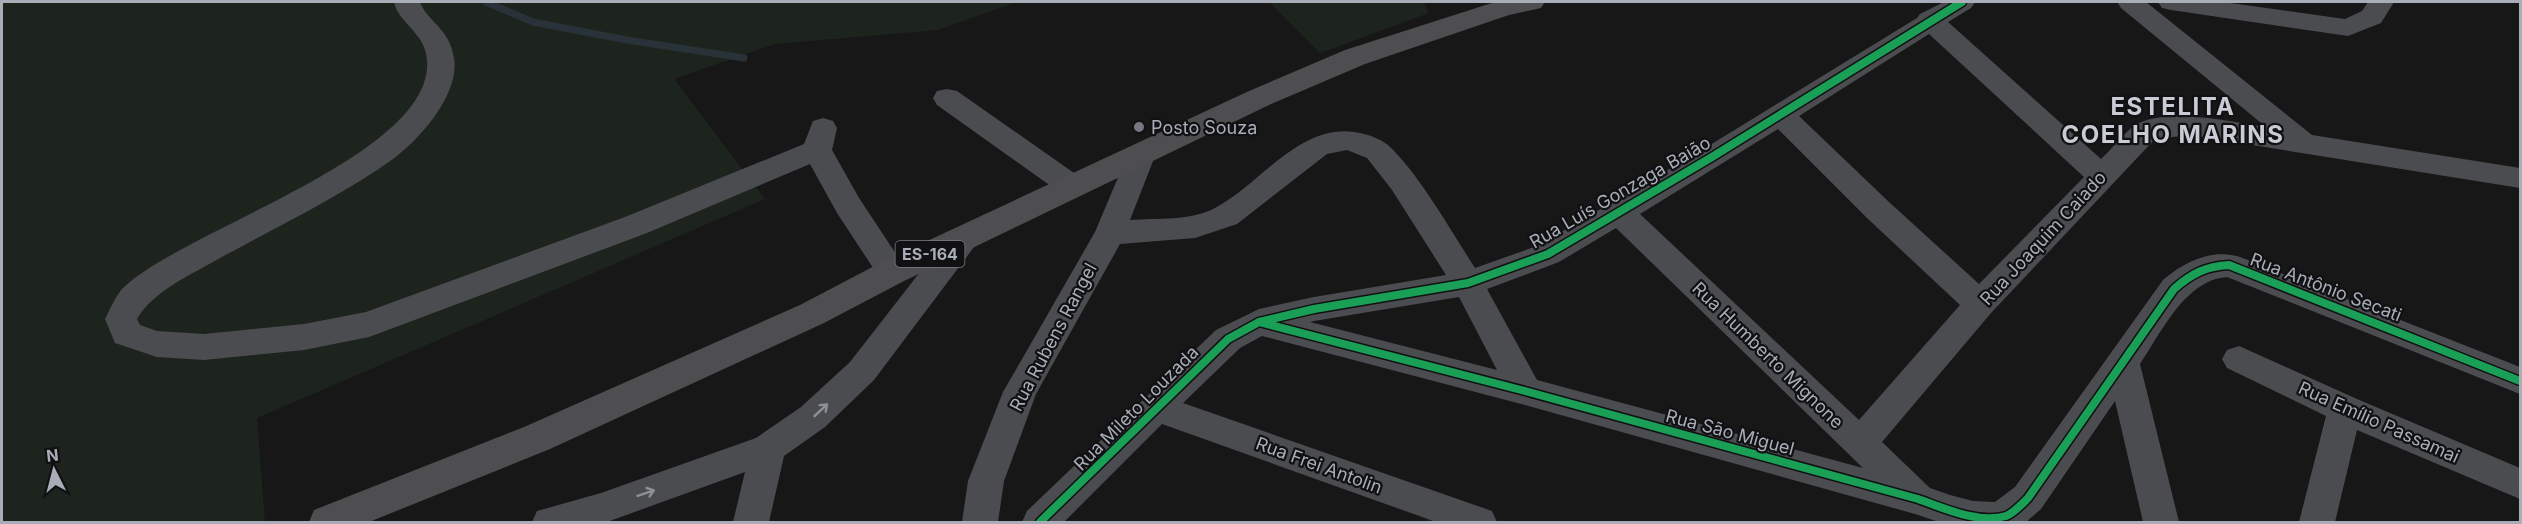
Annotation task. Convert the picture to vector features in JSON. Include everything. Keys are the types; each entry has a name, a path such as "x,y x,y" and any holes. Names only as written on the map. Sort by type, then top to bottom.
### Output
{"highway":[{"name":"ES-164","path":"328,521 537,438 812,314 892,272 1259,98 1355,57 1511,4"}],"street":[{"path":"407,2 408,7 434,36 441,59 440,84 424,111 386,150 353,171 168,273 134,297 121,319 127,334 157,344 204,347 304,337 369,324 636,225 820,139 848,205 892,272"},
{"name":"Rua Luís Gonzaga Baião","path":"1259,322 1314,309 1468,283 1548,254 1781,115 1929,20 1962,2"},
{"path":"2130,2 2306,145"},
{"path":"2171,2 2209,5 2348,28 2372,17 2381,2"},
{"path":"1929,20 2101,176"},
{"path":"947,98 1073,187"},
{"path":"1781,115 1878,210 1980,304"},
{"name":"Rua Joaquim Caiado","path":"1860,442 1980,304 2145,132 2163,127 2190,125 2520,178"},
{"path":"1110,233 1195,227 1226,216 1317,147 1347,140 1362,142 1377,152 1403,183 1468,283 1525,391"},
{"name":"Rua Rubens Rangel","path":"980,522 986,481 1020,392 1110,233 1140,156"},
{"name":"Rua Humberto Mignone","path":"1618,211 1918,499"},
{"path":"550,522 602,516 768,448 813,417 862,371 963,239"},
{"name":"Rua Antônio Secati","path":"2123,363 2174,289 2192,273 2208,266 2229,265 2520,381"},
{"name":"Rua São Miguel","path":"1259,322 1525,391 1918,499 1961,514 1987,519 2006,516 2028,498 2123,363"},
{"name":"Rua Mileto Louzada","path":"1040,522 1228,339 1259,322"},
{"name":"Rua Emílio Passamai","path":"2239,359 2345,409 2520,484"},
{"path":"2123,363 2161,522"},
{"name":"Rua Frei Antolin","path":"1158,408 1479,522"},
{"path":"2317,522 2345,409"},
{"path":"751,522 768,448"}],"shaded area":[{"path":"2,2 1017,2 938,30 775,44 674,79 765,199 257,418 265,522 2,522"},
{"path":"1269,2 1424,2 1429,13 1320,53"}],"waterway":[{"path":"486,2 533,22 627,40 744,58"}],"cycle path":[{"path":"1040,522 1228,339 1259,322 1314,309 1468,283 1548,254 1712,157 1962,2"},
{"path":"1259,322 1525,391 1918,499 1961,514 1984,518 2006,516 2028,498 2174,289 2187,278 2205,268 2229,265 2520,381"}],"place":[{"name":"Posto Souza","path":"1139,127"}],"district":[{"name":"ESTELITA COELHO MARINS","path":"2173,120"}]}
